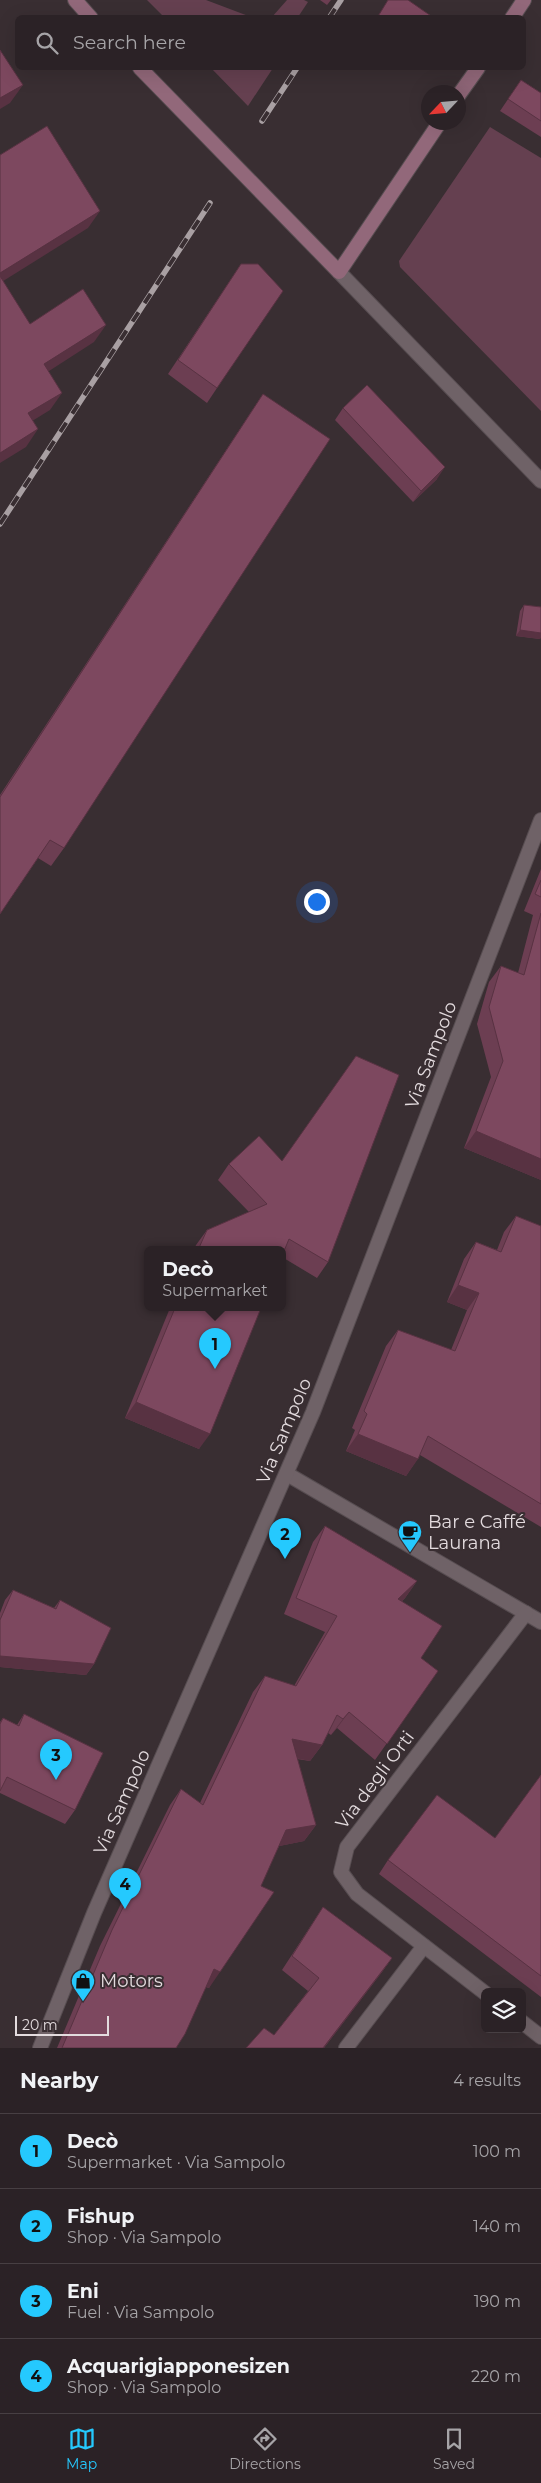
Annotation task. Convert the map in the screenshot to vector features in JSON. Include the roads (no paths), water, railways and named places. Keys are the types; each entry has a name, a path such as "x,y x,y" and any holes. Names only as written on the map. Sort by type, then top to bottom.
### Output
{"main road":[{"path":"74,0 89,15"},
{"path":"514,15 524,0"},
{"path":"142,70 339,272 435,130"},
{"path":"466,85 477,70"}],"street":[{"path":"339,272 541,481"},
{"name":"Via Sampolo","path":"40,2048 98,1904 313,1412 541,820"},
{"path":"287,1474 541,1622"},
{"name":"Via degli Orti","path":"481,1990 357,1894 341,1872 347,1847 526,1613"},
{"path":"346,2048 424,1946"},
{"path":"526,2025 541,2037"}],"railway":[{"path":"331,15 341,0"},
{"path":"262,121 296,70"},
{"path":"0,524 210,203"}],"place":[{"name":"Decò","path":"215,1369"},
{"name":"Bar e Caffé Laurana","path":"410,1553"},
{"name":"Fishup","path":"285,1559"},
{"name":"Eni","path":"56,1780"},
{"name":"Acquarigiapponesizen","path":"125,1909"},
{"name":"Motors","path":"83,2002"}]}
